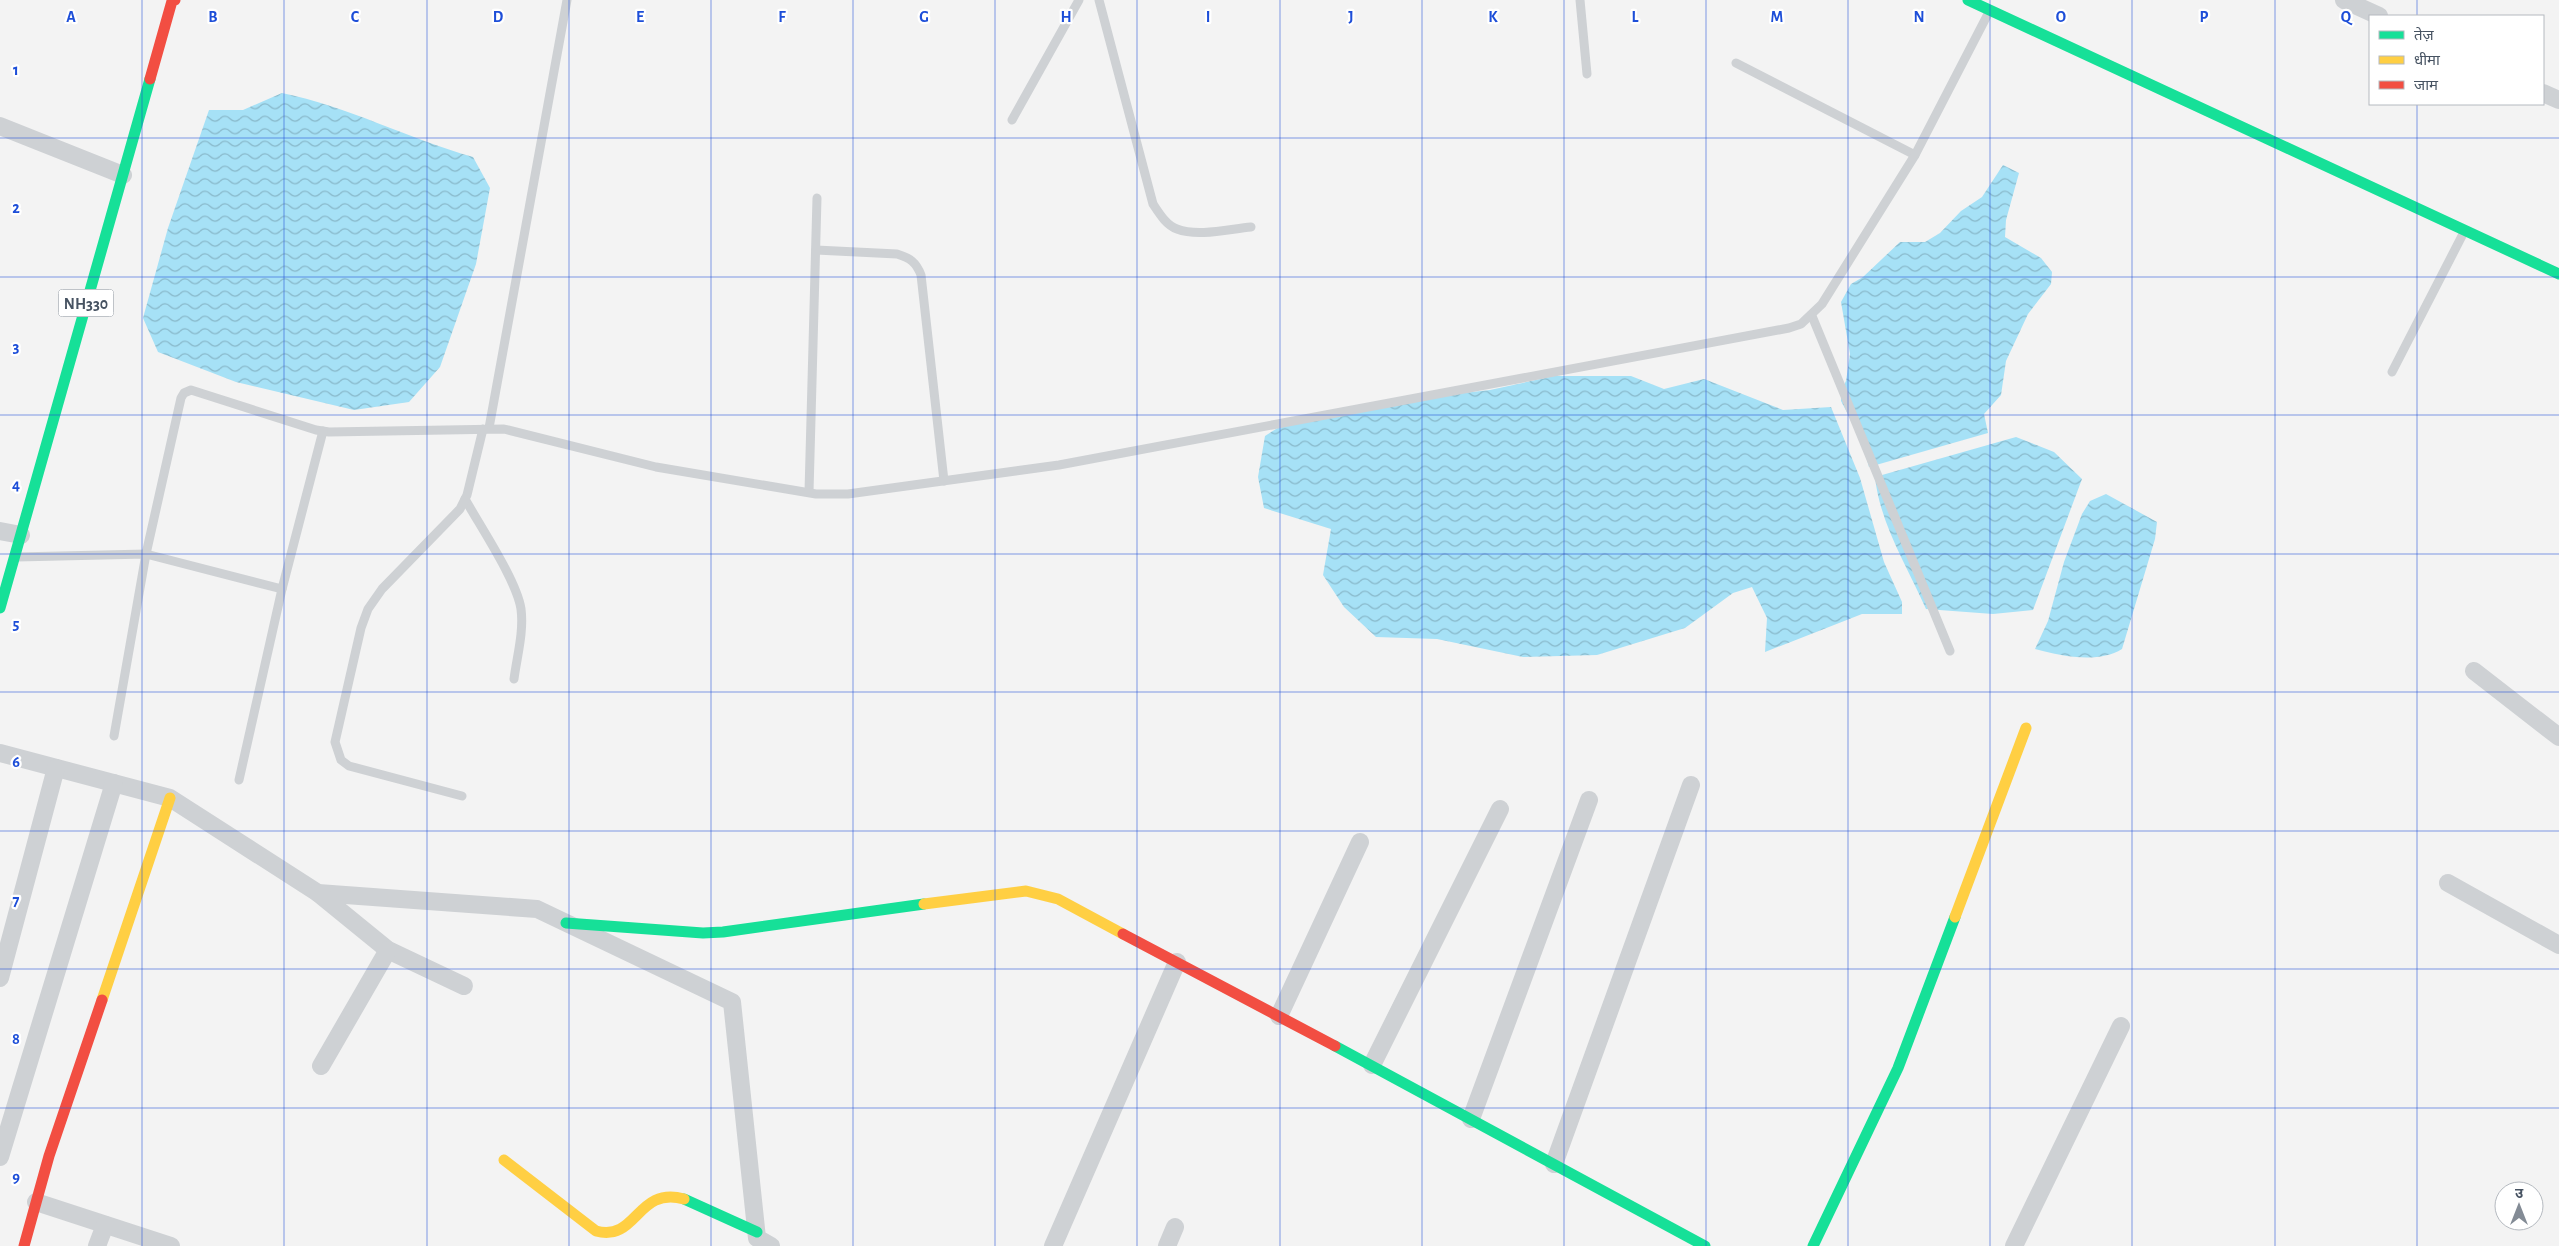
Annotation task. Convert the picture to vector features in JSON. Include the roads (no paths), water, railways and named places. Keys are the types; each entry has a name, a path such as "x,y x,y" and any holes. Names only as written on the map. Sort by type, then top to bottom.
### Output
{"main road":[{"name":"NH330","path":"0,608 172,0"},
{"path":"1968,0 2559,274"},
{"path":"1813,1246 1898,1068 2026,728"},
{"path":"24,1246 49,1156 170,798"},
{"path":"566,923 703,933 723,932 1026,891 1058,899 1372,1065 1705,1246"},
{"path":"504,1160 604,1235 619,1232 656,1199 664,1196 681,1198 759,1241"}],"street":[{"path":"2344,0 2377,15"},
{"path":"2544,93 2559,100"},
{"path":"0,126 123,175"},
{"path":"0,531 21,535"},
{"path":"2474,671 2559,737"},
{"path":"0,753 170,798 318,893 388,950 464,986"},
{"path":"0,978 56,768"},
{"path":"0,1157 114,783"},
{"path":"1554,1164 1691,785"},
{"path":"1471,1119 1589,800"},
{"path":"1372,1065 1500,809"},
{"path":"1279,1016 1360,842"},
{"path":"2448,884 2559,946"},
{"path":"318,893 537,909 732,1002 759,1241"},
{"path":"320,1066 388,950"},
{"path":"1053,1246 1177,962"},
{"path":"2014,1246 2121,1026"},
{"path":"36,1202 171,1246"},
{"path":"97,1246 105,1224"},
{"path":"1167,1246 1175,1226"}],"lane":[{"path":"462,796 349,766 341,760 335,742 361,628 368,609 382,589 460,510 465,499 486,428 567,0"},
{"path":"1012,120 1079,0"},
{"path":"1099,0 1153,204 1162,218 1176,229 1194,232 1251,227"},
{"path":"1580,0 1587,74"},
{"path":"114,736 146,554 181,398 184,393 191,390 323,431 486,428 519,431 656,467 809,492 848,494 1059,465 1788,328 1801,324 1812,316 1822,304 1915,155 1990,10"},
{"path":"1736,63 1915,155"},
{"path":"809,492 817,198"},
{"path":"2392,372 2465,230"},
{"path":"816,250 897,254 910,258 922,275 944,481"},
{"path":"1812,316 1950,651"},
{"path":"239,780 282,589 323,431"},
{"path":"465,499 516,591 520,609 521,630 514,679"},
{"path":"14,557 146,554 282,589"}],"water":[{"path":"282,93 354,114 449,150 473,157 490,188 476,264 440,367 409,402 354,410 236,382 158,352 143,318 168,228 209,110 243,110"},
{"path":"2003,165 2019,173 2006,220 2005,237 2041,258 2052,272 2051,284 2028,314 2006,361 2001,395 1984,414 1988,433 1869,467 1861,439 1841,401 1841,391 1846,381 1850,354 1841,302 1851,284 1863,277 1900,242 1925,242 1940,233 1961,211 1982,197"},
{"path":"1554,376 1631,376 1664,389 1704,379 1783,410 1831,407 1860,478 1884,562 1902,602 1902,614 1862,614 1765,652 1767,618 1752,587 1733,593 1685,628 1597,655 1523,657 1437,639 1376,637 1344,607 1323,575 1331,529 1264,508 1258,477 1265,436 1292,419 1436,396 1490,390"},
{"path":"2016,437 2054,452 2082,479 2033,610 1993,614 1926,609 1888,528 1882,511 1875,477"},
{"path":"2106,494 2157,522 2155,539 2122,649 2102,656 2079,657 2035,649 2048,621 2064,562 2082,514 2090,501"}]}
